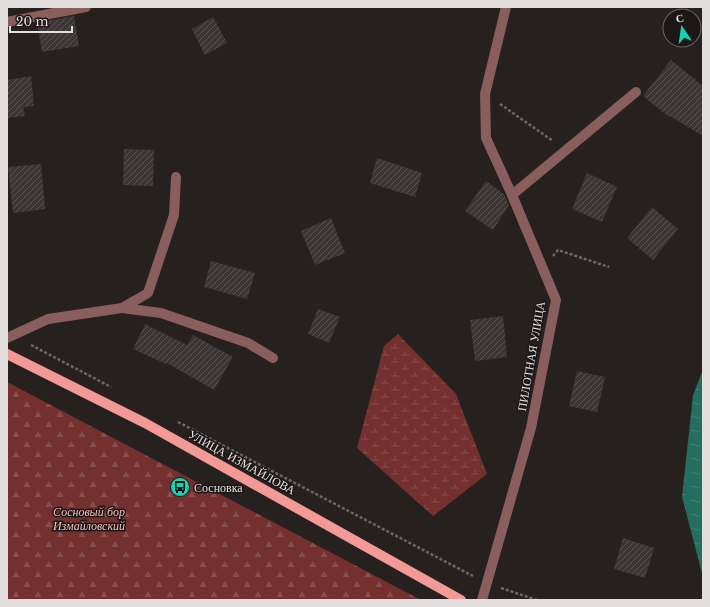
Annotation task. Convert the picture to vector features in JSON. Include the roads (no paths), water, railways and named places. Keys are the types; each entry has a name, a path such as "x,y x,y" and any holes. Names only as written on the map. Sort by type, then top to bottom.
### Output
{"main road":[{"name":"УЛИЦА ИЗМАЙЛОВА","path":"7,354 145,422 462,600"}],"street":[{"path":"7,22 86,7"},
{"name":"ПИЛОТНАЯ УЛИЦА","path":"482,600 488,584 531,428 556,300 512,195 486,138 485,94 506,7"},
{"path":"512,195 636,92"},
{"path":"122,308 148,293 174,215 176,177"},
{"path":"10,336 48,319 122,308 161,313 248,343 274,358"}],"water":[{"path":"703,370 703,577 682,497 693,395"}],"place":[{"name":"Сосновка","path":"180,487"}],"park label":[{"name":"Сосновый бор Измайловский","path":"89,518"}]}
